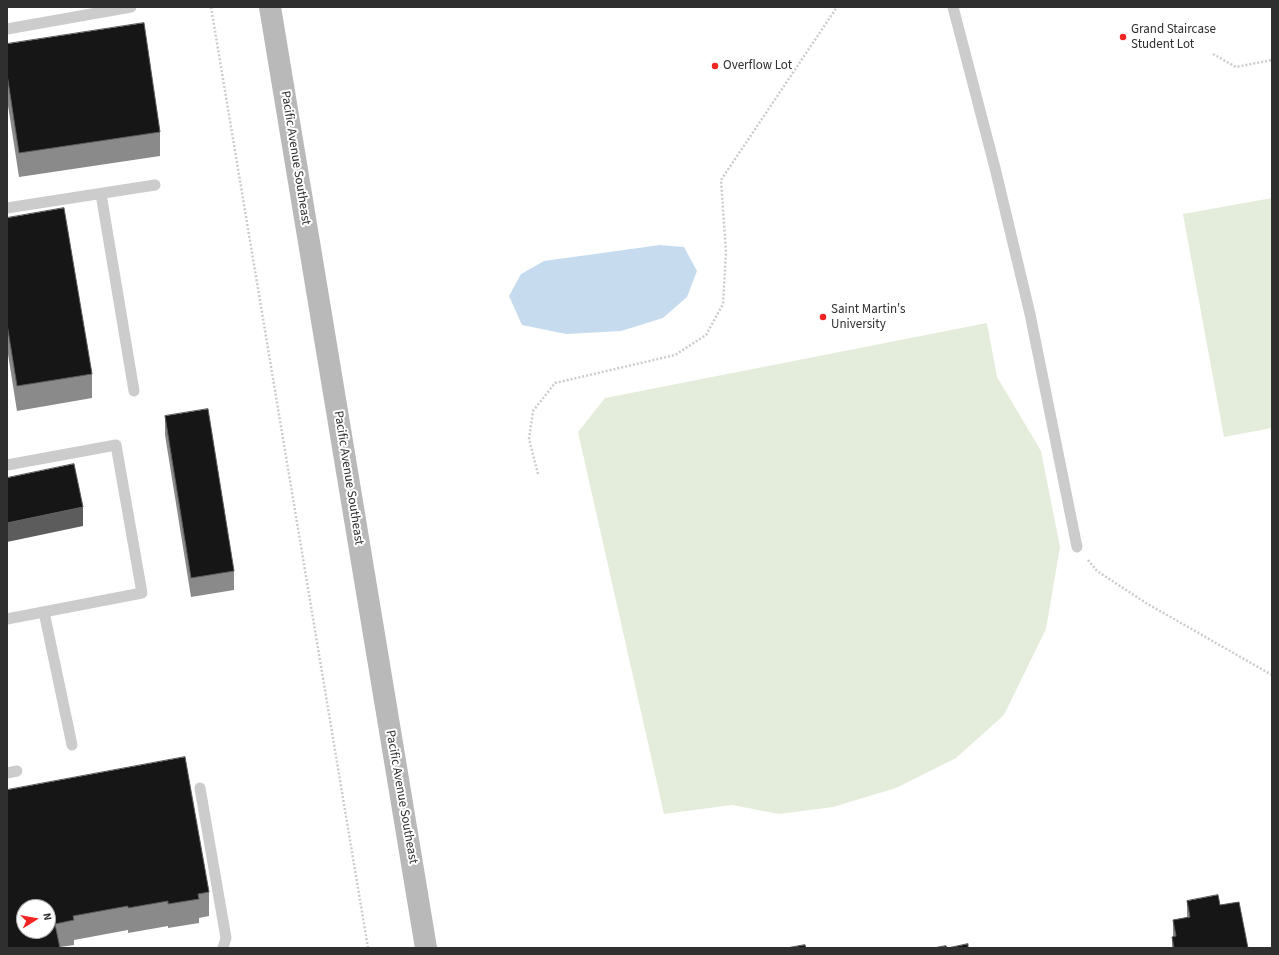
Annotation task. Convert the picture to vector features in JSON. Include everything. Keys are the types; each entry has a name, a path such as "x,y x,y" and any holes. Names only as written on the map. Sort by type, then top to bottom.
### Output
{"main road":[{"name":"Pacific Avenue Southeast","path":"270,7 426,948"}],"lane":[{"path":"7,29 131,7"},
{"path":"953,7 995,168 1030,314 1077,547"},
{"path":"7,208 155,185"},
{"path":"101,194 134,391"},
{"path":"7,465 116,445 142,592 7,619"},
{"path":"44,612 72,745"},
{"path":"200,788 226,938 223,948"}],"path":[{"path":"211,7 368,948"},
{"path":"538,474 530,439 533,411 555,383 675,355 706,335 723,304 726,252 721,180 837,7"},
{"path":"1213,54 1236,67 1272,60"},
{"path":"1077,547 1097,571 1146,603 1272,675"}],"green space":[{"path":"1272,198 1272,428 1224,437 1183,214"},
{"path":"987,323 997,377 1041,451 1060,547 1046,629 1004,715 956,758 896,788 833,807 779,814 732,805 664,814 578,432 605,398"}],"water":[{"path":"660,245 684,247 697,271 687,297 663,318 621,331 566,334 522,325 509,296 521,274 544,261"}],"building":[{"path":"144,23 160,132 19,153 7,74 7,44"},
{"path":"64,208 92,374 17,386 7,324 7,218"},
{"path":"208,409 234,571 191,578 165,416"},
{"path":"74,464 83,507 7,523 7,478"},
{"path":"185,757 209,892 198,894 199,899 168,904 168,901 128,908 128,906 73,916 74,920 56,924 56,899 16,899 16,939 56,939 56,929 60,948 7,948 7,790"},
{"path":"1218,895 1220,905 1239,902 1248,948 1174,948 1172,937 1176,936 1173,920 1190,917 1187,901"},
{"path":"968,944 968,948 948,948"},
{"path":"805,945 806,948 787,948"},
{"path":"946,946 947,948 934,948"}],"place":[{"name":"Grand Staircase Student Lot","path":"1123,37"},
{"name":"Overflow Lot","path":"715,66"},
{"name":"Saint Martin's University","path":"823,317"}]}
